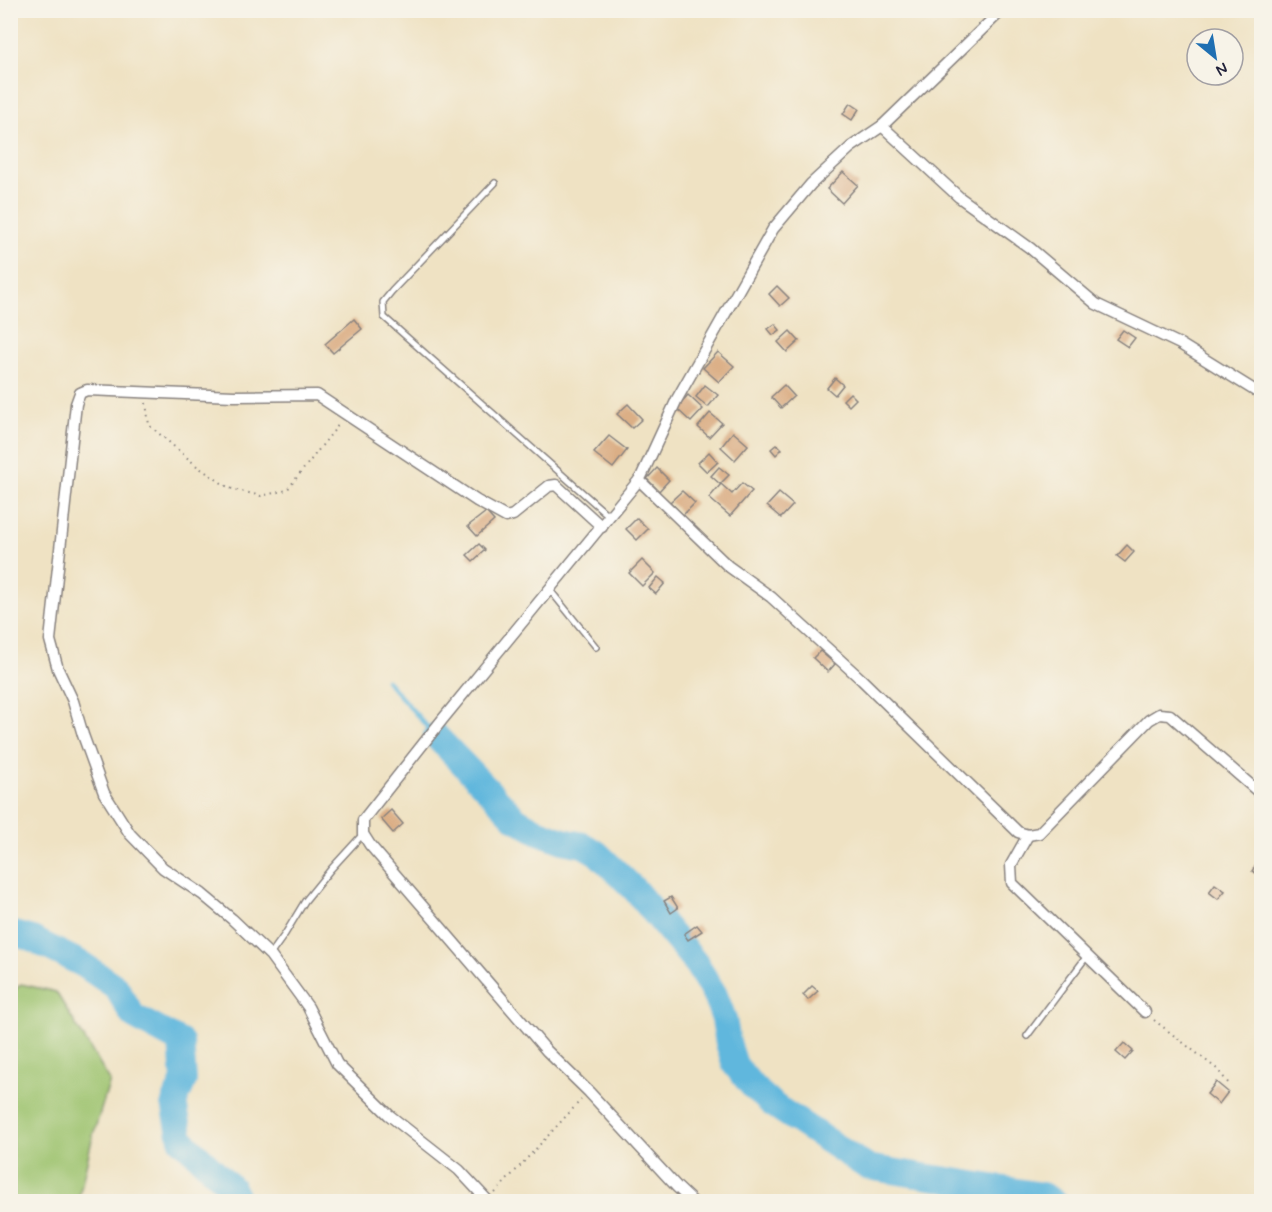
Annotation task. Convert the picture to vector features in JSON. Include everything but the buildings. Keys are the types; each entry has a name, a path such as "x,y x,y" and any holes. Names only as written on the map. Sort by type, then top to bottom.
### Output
{"street":[{"path":"693,1202 547,1051 370,845 363,834 363,820 639,480 677,399 773,229 811,184 851,147 882,126 1002,10"},
{"path":"882,126 959,197 1030,248 1096,304 1180,345 1262,395"},
{"path":"488,1201 459,1170 388,1115 337,1064 308,1007 270,955 202,894 163,868 130,834 104,793 73,701 58,669 50,640 76,404 80,393 87,390 234,396 317,395 477,501 506,517 513,515 549,486 556,485 602,527"},
{"path":"639,480 728,566 771,597 862,680 1018,832 1028,835 1039,833 1149,720 1159,714 1170,715 1262,795"},
{"path":"1028,835 1011,865 1011,883 1145,1012"}],"lane":[{"path":"495,183 392,291 383,302 384,317 610,517"},
{"path":"549,590 596,647"},
{"path":"270,955 305,901 363,834"},
{"path":"1027,1036 1087,956"}],"path":[{"path":"145,392 149,425 198,467 229,488 261,496 287,490 347,415"},
{"path":"1145,1012 1217,1069 1229,1084"},
{"path":"488,1201 589,1092"}],"green space":[{"path":"21,984 56,992 110,1081 93,1135 78,1201 11,1201 11,993"}],"waterway":[{"path":"386,680 430,730"},
{"path":"436,736 516,819 539,832 563,841 583,845 597,853 635,890 695,962 715,995 724,1019 735,1065 753,1087 772,1104 867,1167 1042,1195 1055,1202"},
{"path":"10,933 30,938 82,964 116,987 133,1016 181,1042 184,1080 174,1103 181,1139 232,1188 239,1202"}]}
